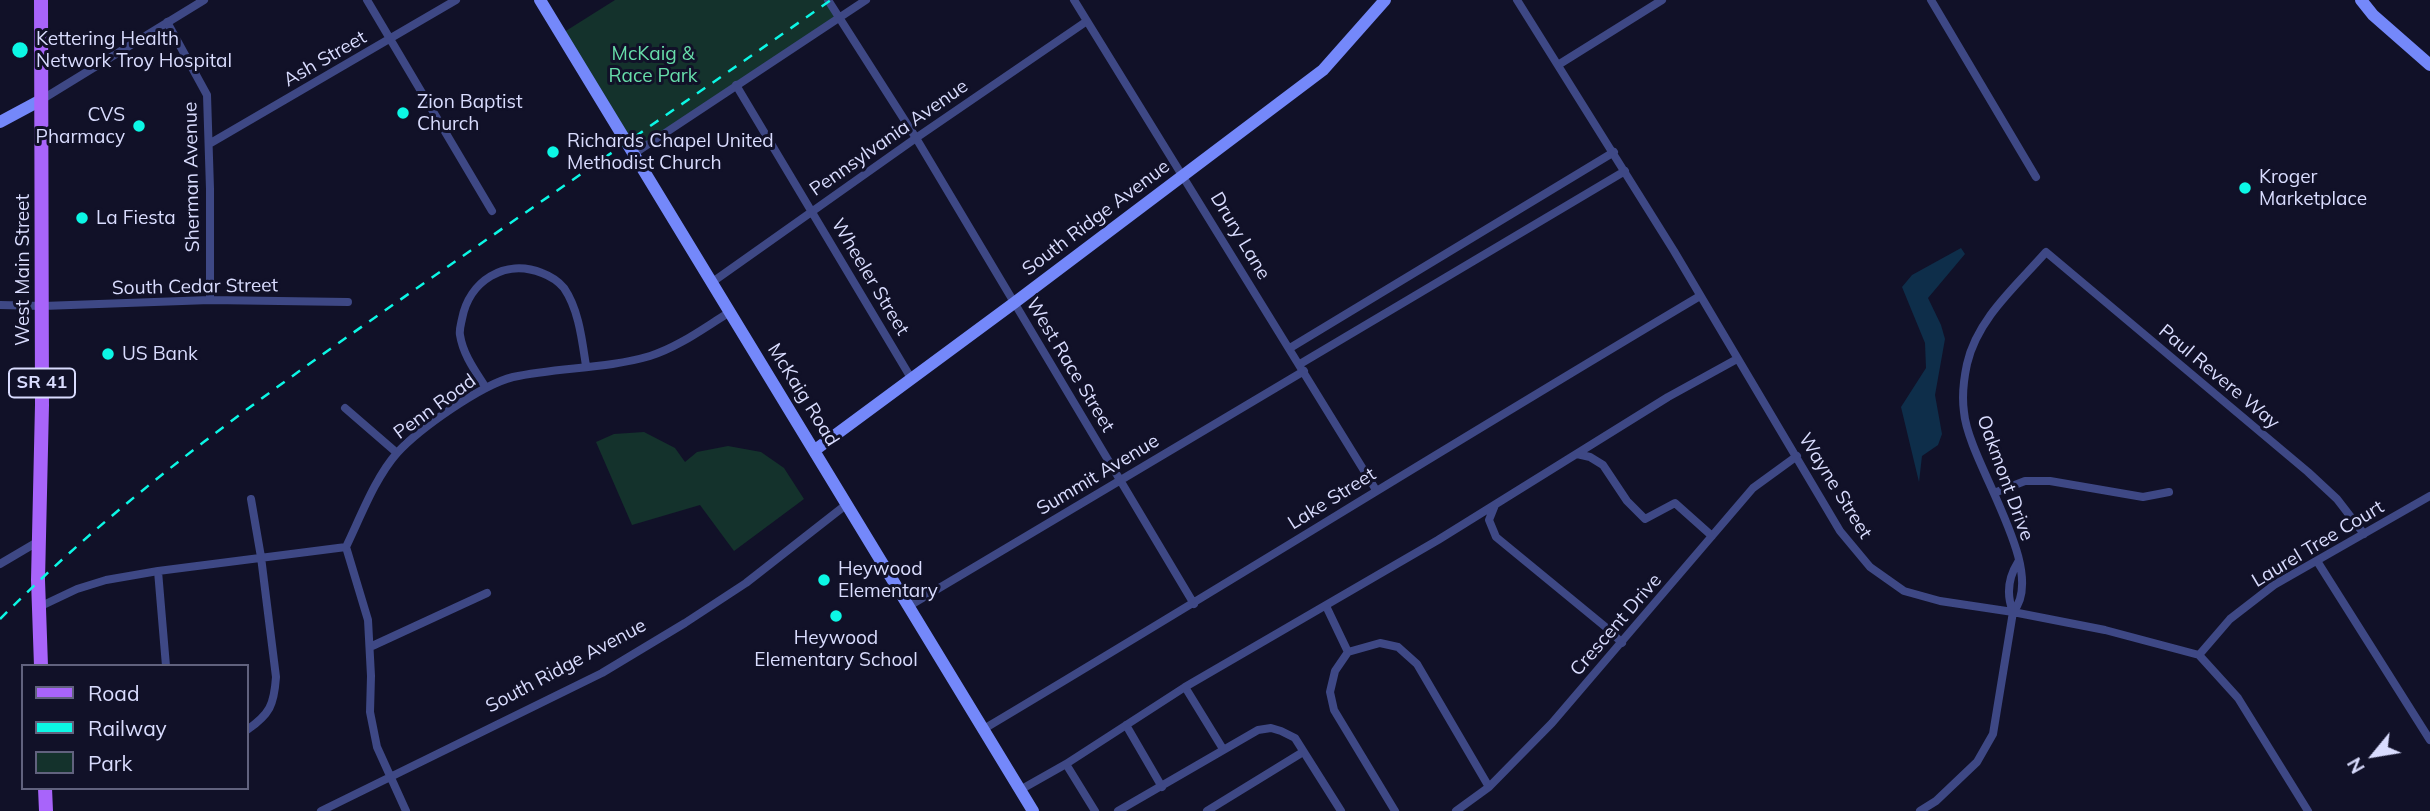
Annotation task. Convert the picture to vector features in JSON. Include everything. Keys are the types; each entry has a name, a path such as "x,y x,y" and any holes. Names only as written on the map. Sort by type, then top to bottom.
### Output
{"main road":[{"name":"West Main Street","path":"41,0 41,664"},
{"path":"45,790 46,811"}],"street":[{"path":"0,122 41,100 204,0"},
{"path":"367,0 492,211"},
{"name":"Ash Street","path":"209,144 456,0"},
{"name":"McKaig Road","path":"540,0 1033,811"},
{"name":"West Race Street","path":"828,0 916,138 1194,604"},
{"path":"635,153 866,0"},
{"name":"Drury Lane","path":"1074,0 1377,490"},
{"name":"South Ridge Avenue","path":"815,450 1323,70 1385,0"},
{"name":"Wayne Street","path":"1517,0 1614,152 1840,531 1870,567 1904,591 1940,601 2013,611 2105,630 2199,655"},
{"path":"1558,65 1662,0"},
{"path":"1931,0 2036,177"},
{"path":"2361,0 2430,65"},
{"name":"Pennsylvania Avenue","path":"711,284 916,138 1087,21"},
{"name":"Sherman Avenue","path":"167,22 207,94 210,300"},
{"path":"2386,26 2430,52"},
{"name":"Wheeler Street","path":"736,85 911,378"},
{"path":"1290,348 1614,152"},
{"name":"Summit Avenue","path":"909,606 1121,480 1625,171"},
{"name":"Oakmont Drive","path":"1920,811 1936,801 1977,762 1993,734 2013,611 2020,604 2024,572 2018,562 2007,520 1974,449 1964,412 1967,364 1983,324 2046,252"},
{"name":"Paul Revere Way","path":"2046,252 2308,472 2337,499 2364,534"},
{"path":"486,388 467,357 459,333 464,307 477,287 494,274 511,267 529,267 548,275 563,286 574,308 586,366"},
{"name":"Lake Street","path":"982,730 1700,296"},
{"name":"South Cedar Street","path":"0,305 210,300 348,302"},
{"name":"Penn Road","path":"346,547 381,478 397,453 425,429 486,388 511,378 628,362 665,351 730,312"},
{"path":"1020,790 1066,764 1185,687 1495,505 1668,397 1737,359"},
{"path":"345,408 397,453"},
{"path":"1577,454 1590,457 1602,465 1627,501 1645,519 1675,503 1712,536"},
{"name":"Crescent Drive","path":"1456,811 1489,787 1552,723 1753,488 1797,456"},
{"path":"1994,493 2025,481 2050,481 2143,497 2169,492"},
{"name":"Laurel Tree Court","path":"2199,655 2230,619 2274,585 2430,496"},
{"path":"248,729 269,711 274,697 275,677 261,557 251,499"},
{"name":"South Ridge Avenue","path":"321,811 602,673 746,583 847,504"},
{"path":"1495,505 1489,520 1496,537 1622,643"},
{"path":"0,564 39,541"},
{"path":"39,607 77,589 106,580 158,570 346,547 368,620 370,712 377,747 406,811"},
{"path":"2317,561 2430,740"},
{"path":"158,570 166,664"},
{"path":"370,647 487,593"},
{"path":"1326,606 1348,652"},
{"path":"1395,811 1334,710 1330,692 1335,671 1348,652 1380,643 1398,647 1417,664 1489,787"},
{"path":"2199,655 2238,698 2308,811"},
{"path":"1185,687 1223,749"},
{"path":"1126,725 1162,787"},
{"path":"1118,811 1258,730 1271,728 1294,738 1341,811"},
{"path":"1207,811 1303,751"},
{"path":"1066,764 1094,811"}],"green space":[{"name":"McKaig & Race Park","path":"615,0 828,0 839,18 635,153 561,34"},
{"path":"644,432 675,448 685,462 697,452 728,446 761,452 784,468 804,499 734,551 700,505 632,525 596,442 614,434"}],"water":[{"path":"1961,248 1965,254 1928,298 1945,339 1935,395 1942,434 1938,445 1922,456 1919,482 1901,407 1926,368 1925,343 1902,287 1912,275"}],"railway":[{"path":"0,619 100,526 206,440 427,281 831,0"}],"place":[{"name":"Kettering Health Network Troy Hospital","path":"20,50"},
{"name":"Zion Baptist Church","path":"403,113"},
{"name":"CVS Pharmacy","path":"139,126"},
{"name":"Richards Chapel United Methodist Church","path":"553,152"},
{"name":"Kroger Marketplace","path":"2245,188"},
{"name":"La Fiesta","path":"82,218"},
{"name":"US Bank","path":"108,354"},
{"name":"Heywood Elementary","path":"824,580"},
{"name":"Heywood Elementary School","path":"836,616"}]}
